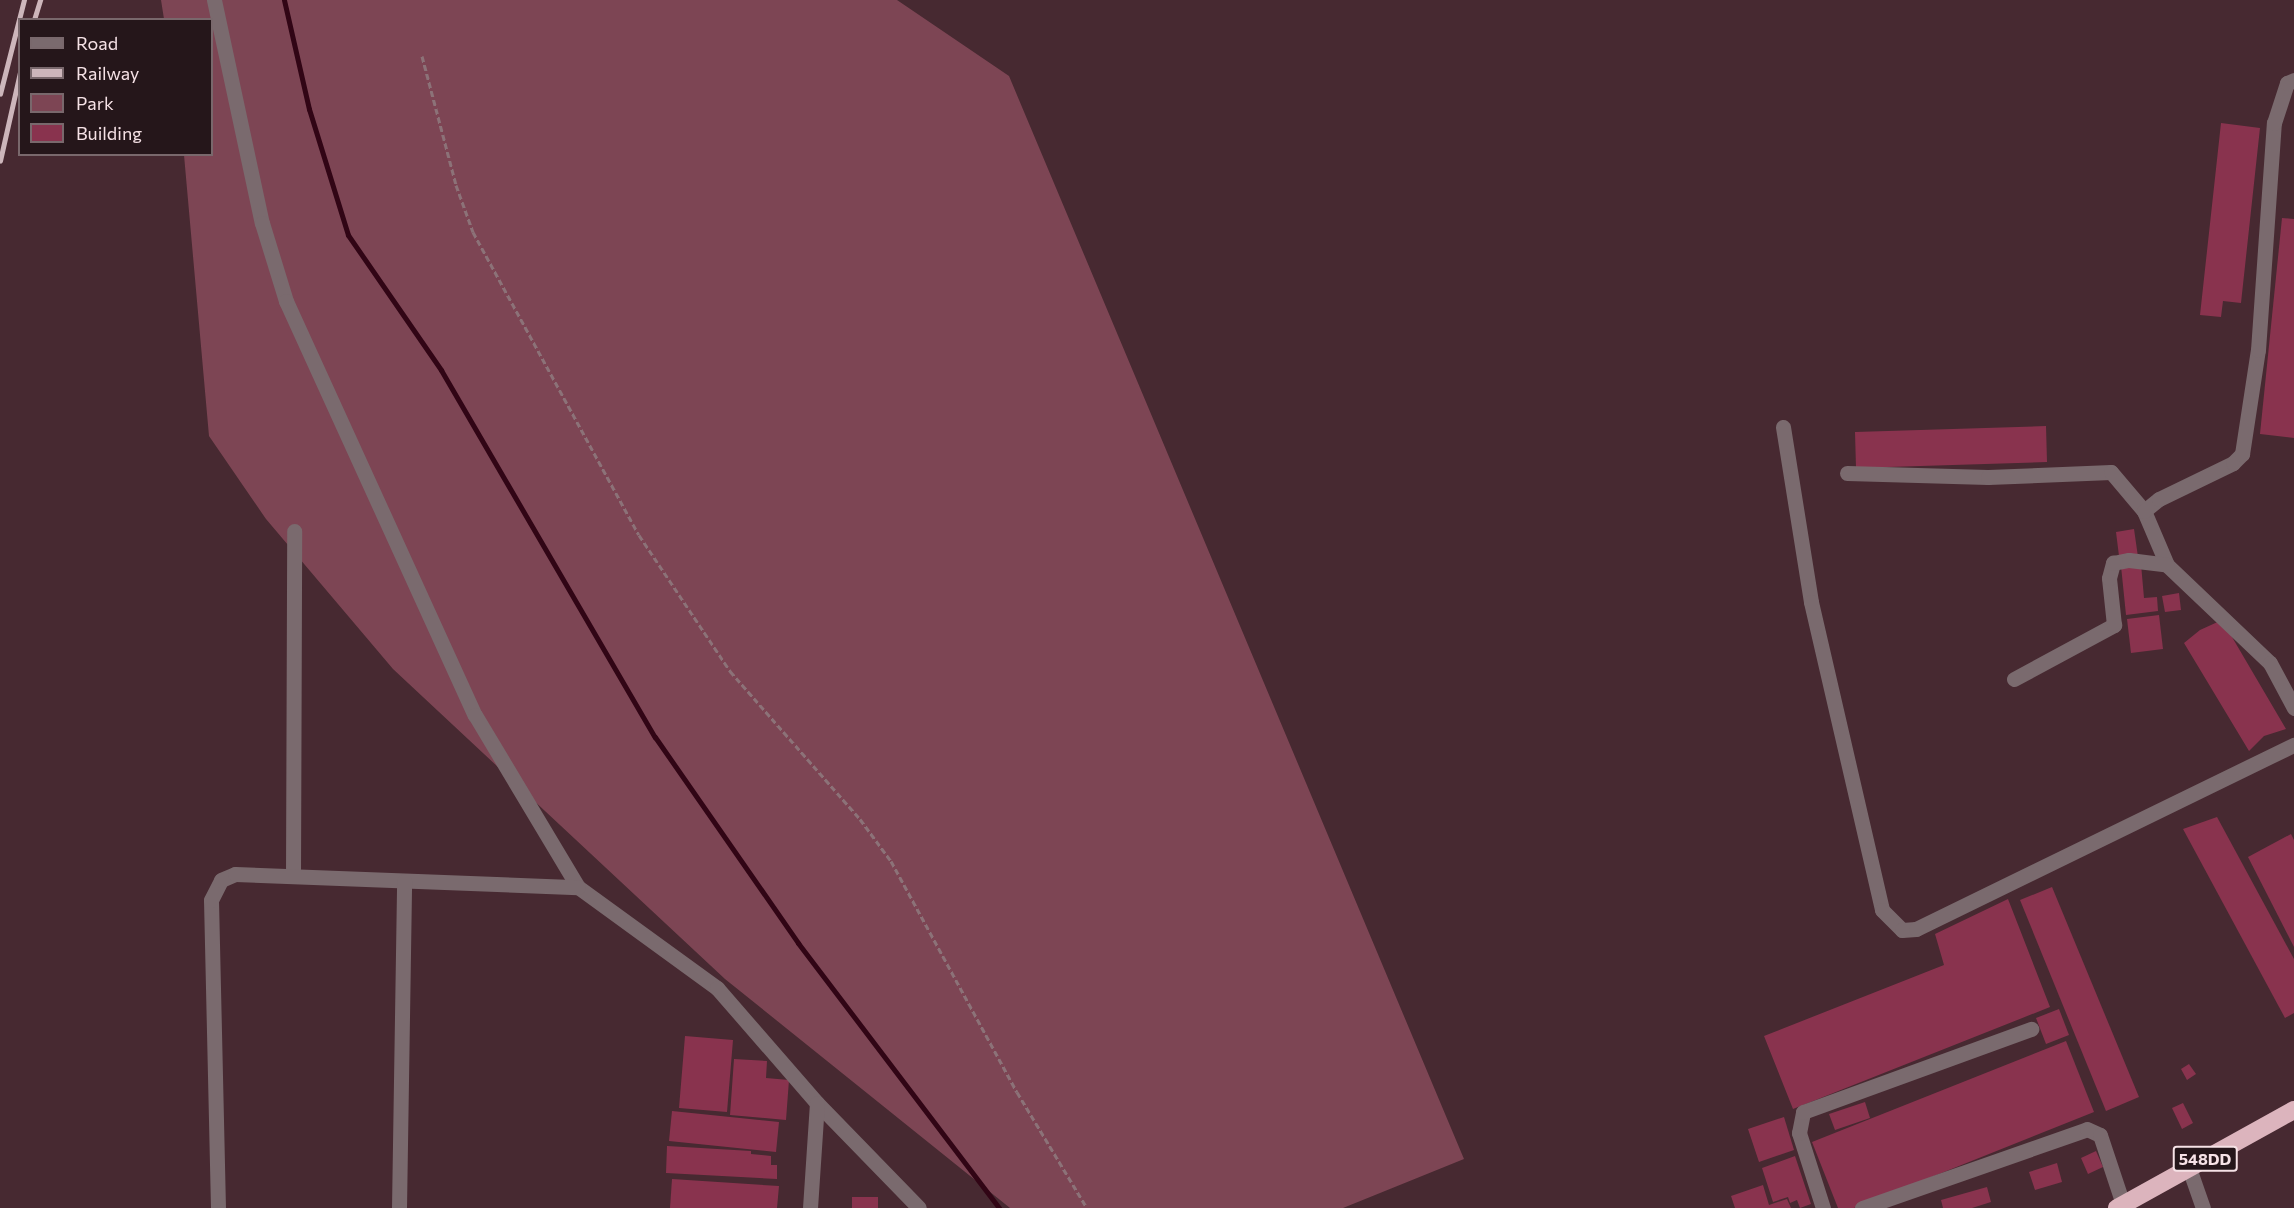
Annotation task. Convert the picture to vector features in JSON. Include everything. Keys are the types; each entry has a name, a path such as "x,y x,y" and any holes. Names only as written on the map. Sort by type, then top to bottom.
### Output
{"highway":[{"name":"548DD","path":"2120,1206 2294,1110"}],"street":[{"path":"214,0 262,223 286,301 475,715 578,887 717,988 816,1103 919,1208"},
{"path":"2144,511 2159,499 2233,463 2242,454 2258,350 2274,123 2283,92 2294,80"},
{"path":"1783,427 1811,602 1880,898 1890,922 1902,930 1916,929 2294,745"},
{"path":"1847,472 1988,477 2104,471 2120,480 2144,511 2167,565 2270,663 2294,708"},
{"path":"293,876 294,531"},
{"path":"2014,679 2114,625 2109,578 2113,563 2129,560 2167,565"},
{"path":"218,1208 211,900 221,880 235,874 578,887"},
{"path":"399,1208 404,881"},
{"path":"1823,1208 1799,1133 1803,1112 2031,1029"},
{"path":"810,1208 816,1103"},
{"path":"1862,1208 2087,1129 2100,1135 2120,1206"},
{"path":"2189,1168 2203,1208"}],"path":[{"path":"422,56 456,185 473,232 639,535 730,671 860,819 891,861 1017,1092 1087,1208"}],"green space":[{"path":"161,0 897,0 1009,76 1464,1159 1343,1208 1010,1208 725,979 393,669 266,519 209,436 184,156 213,156 213,18 164,18"}],"building":[{"path":"2221,123 2260,128 2241,303 2223,301 2221,317 2200,315"},
{"path":"2282,218 2294,219 2294,438 2260,434"},
{"path":"2046,426 2047,462 1856,468 1855,432"},
{"path":"2134,529 2138,557 2119,556 2116,532"},
{"path":"2141,564 2144,598 2157,597 2158,611 2126,615 2121,566"},
{"path":"2179,593 2181,610 2165,612 2162,596"},
{"path":"2159,615 2163,649 2131,653 2127,619"},
{"path":"2222,620 2286,729 2264,736 2249,751 2184,643 2200,630"},
{"path":"2217,817 2294,959 2294,1013 2285,1018 2183,829"},
{"path":"2291,834 2294,840 2294,947 2248,857"},
{"path":"2052,887 2139,1097 2106,1111 2020,900"},
{"path":"2008,899 2050,1007 1793,1109 1764,1036 1944,965 1935,934"},
{"path":"2059,1009 2069,1035 2046,1044 2036,1018"},
{"path":"685,1036 733,1040 727,1112 679,1108"},
{"path":"2066,1041 2094,1112 1854,1208 1838,1208 1812,1142"},
{"path":"734,1059 767,1061 766,1078 789,1080 786,1120 730,1115"},
{"path":"2189,1064 2196,1074 2187,1080 2181,1069"},
{"path":"1865,1102 1870,1118 1835,1130 1829,1114"},
{"path":"2183,1103 2193,1123 2182,1129 2172,1108"},
{"path":"672,1111 779,1122 776,1152 669,1141"},
{"path":"1784,1117 1794,1150 1759,1162 1748,1129"},
{"path":"667,1146 751,1151 751,1154 771,1156 771,1165 777,1165 777,1179 666,1173"},
{"path":"2096,1151 2103,1167 2088,1174 2081,1158"},
{"path":"1795,1156 1811,1204 1800,1208 1797,1200 1790,1203 1788,1197 1773,1202 1762,1168"},
{"path":"2057,1163 2062,1182 2035,1190 2029,1172"},
{"path":"672,1179 779,1186 777,1208 670,1208"},
{"path":"1763,1185 1769,1205 1787,1199 1791,1208 1735,1208 1731,1196"},
{"path":"1987,1187 1991,1202 1972,1208 1943,1208 1941,1200"},
{"path":"852,1197 878,1197 878,1208 852,1208"}],"waterway":[{"path":"284,0 309,109 348,235 441,370 655,737 798,943 999,1208"}],"railway":[{"path":"19,18 24,0"},
{"path":"35,18 40,0"},
{"path":"0,94 18,24"},
{"path":"0,161 18,81"}]}
